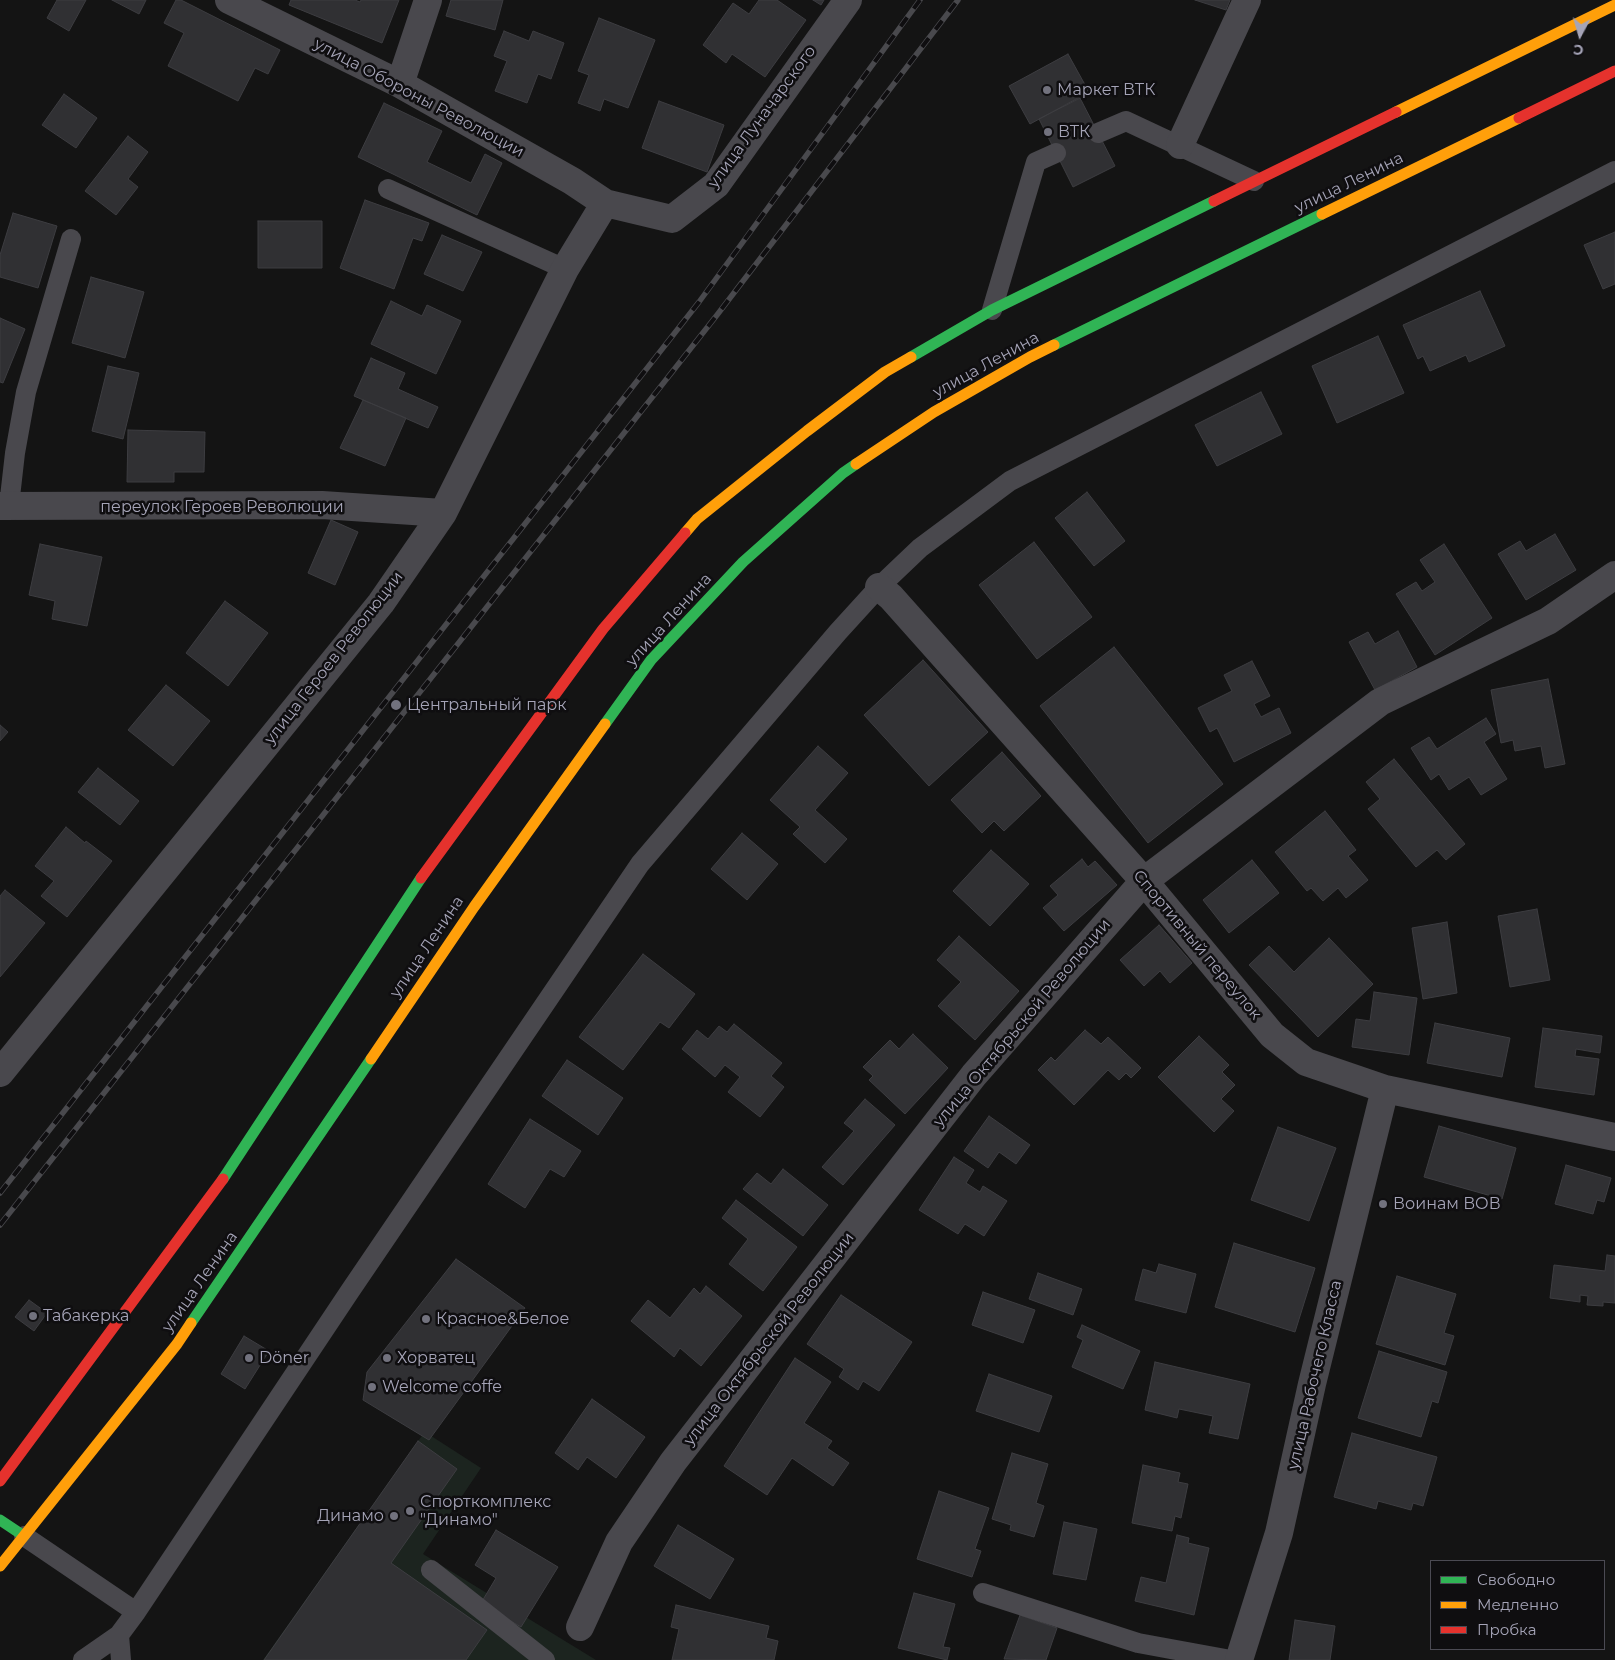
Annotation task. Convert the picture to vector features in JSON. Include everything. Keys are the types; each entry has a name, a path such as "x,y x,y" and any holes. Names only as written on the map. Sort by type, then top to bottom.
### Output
{"main road":[{"path":"0,1481 211,1196 427,868 603,628 697,519 807,431 885,372 992,310 1615,5"},
{"name":"улица Ленина","path":"0,1566 176,1344 263,1221 474,907 651,660 743,562 843,473 934,412 1030,357 1615,71"},
{"path":"0,1520 24,1536"}],"street":[{"name":"улица Обороны Революции","path":"229,0 400,84 572,181 606,203"},
{"path":"400,84 428,0"},
{"name":"улица Луначарского","path":"606,203 672,219 716,185 848,0"},
{"path":"1180,145 1247,0"},
{"name":"улица Героев Революции","path":"0,1073 380,603 443,513 565,269 606,203"},
{"name":"переулок Героев Революции","path":"4,506 322,506 443,513"},
{"name":"улица Октябрьской Революции","path":"580,1627 619,1542 673,1462 974,1075 1144,881 1380,702 1548,621 1615,575"},
{"name":"Спортивный переулок","path":"879,586 891,597 1144,881 1272,1035 1306,1062 1384,1089 1615,1137"},
{"name":"улица Рабочего Класса","path":"1239,1660 1279,1533 1314,1374 1384,1089"}],"lane":[{"path":"1098,133 1126,121 1254,181"},
{"path":"992,310 1036,162 1056,153"},
{"path":"82,1660 119,1635 136,1612 356,1282 640,864 879,586 920,548 1010,481 1615,171"},
{"path":"388,189 565,269"},
{"path":"4,506 26,392 71,239"},
{"path":"24,1536 136,1612"},
{"path":"431,1570 545,1660"},
{"path":"983,1593 1138,1643 1231,1660"},
{"path":"119,1635 121,1660"}],"shaded area":[{"name":"Спорткомплекс \"Динамо\"","path":"425,1432 481,1468 423,1554 596,1660 263,1660"}],"building":[{"path":"57,0 86,0 69,31 47,18"},
{"path":"112,0 146,0 139,14"},
{"path":"176,0 181,0 280,50 268,74 255,68 238,101 168,66 184,33 164,23"},
{"path":"291,0 355,0 360,2 361,0 399,0 382,43 289,5"},
{"path":"451,0 503,0 495,30 446,16"},
{"path":"759,0 777,0 806,20 765,77 732,54 726,63 703,45 733,3 749,14"},
{"path":"813,0 824,0 821,5"},
{"path":"1195,0 1230,0 1226,10"},
{"path":"599,18 655,40 628,108 604,99 600,111 578,103 589,75 578,71"},
{"path":"504,31 529,41 533,31 564,43 551,79 538,74 527,103 495,91 507,61 494,56"},
{"path":"1068,54 1089,92 1030,124 1009,86"},
{"path":"64,94 97,118 76,148 42,125"},
{"path":"1080,98 1115,166 1073,187 1039,119"},
{"path":"659,101 724,125 707,172 642,148"},
{"path":"384,103 442,131 427,162 471,183 485,154 502,163 477,215 358,157"},
{"path":"128,136 148,152 128,179 138,187 116,215 85,191"},
{"path":"365,200 429,223 422,241 413,238 394,289 340,268"},
{"path":"13,213 57,226 38,288 0,277 0,255"},
{"path":"258,221 322,221 322,268 258,268"},
{"path":"1615,232 1615,284 1603,289 1584,245"},
{"path":"442,235 482,252 463,291 424,274"},
{"path":"91,277 144,292 125,358 72,343"},
{"path":"1480,291 1505,346 1469,362 1466,355 1430,371 1423,356 1418,359 1403,325"},
{"path":"391,301 422,316 427,305 461,321 436,374 371,344"},
{"path":"0,318 25,329 3,383 0,382"},
{"path":"1378,336 1404,393 1337,423 1312,366"},
{"path":"371,358 405,373 398,389 438,407 428,428 354,396"},
{"path":"108,366 139,373 123,439 92,431"},
{"path":"1261,392 1282,434 1217,466 1195,425"},
{"path":"363,400 406,418 385,466 340,448"},
{"path":"128,430 205,432 204,472 174,472 174,482 127,482"},
{"path":"1087,492 1125,541 1094,566 1055,518"},
{"path":"331,520 358,532 335,585 308,573"},
{"path":"1555,534 1576,570 1526,600 1498,554 1520,541 1526,551"},
{"path":"1034,542 1092,617 1037,659 979,585"},
{"path":"40,544 102,557 87,626 52,619 55,601 29,595"},
{"path":"1444,544 1492,618 1435,655 1396,594 1416,582 1422,591 1435,582 1420,560"},
{"path":"225,601 268,633 228,686 186,653"},
{"path":"1398,631 1417,667 1375,690 1349,642 1368,632 1375,644"},
{"path":"1114,647 1223,784 1148,843 1040,706"},
{"path":"923,660 988,732 929,786 864,715"},
{"path":"1252,661 1270,696 1254,704 1261,717 1279,708 1291,733 1234,762 1217,728 1210,732 1198,708 1232,691 1224,675"},
{"path":"1548,679 1565,764 1545,768 1541,746 1515,751 1513,740 1501,743 1491,690"},
{"path":"166,685 210,721 173,766 128,730"},
{"path":"1486,718 1496,734 1484,742 1507,779 1481,795 1469,777 1449,790 1439,774 1431,780 1411,748 1429,737 1437,749"},
{"path":"0,725 8,732 0,741"},
{"path":"818,746 848,773 815,810 847,839 825,863 793,834 800,827 770,800"},
{"path":"1002,752 1041,796 1004,831 994,821 982,833 951,800"},
{"path":"1394,759 1465,844 1446,860 1437,850 1416,867 1368,809 1380,799 1366,782"},
{"path":"98,768 139,801 120,825 78,792"},
{"path":"1325,811 1356,850 1348,856 1368,880 1346,898 1338,888 1323,901 1311,888 1307,891 1275,852"},
{"path":"66,827 85,843 86,841 112,861 67,917 41,896 54,881 35,866"},
{"path":"742,833 778,864 747,900 711,869"},
{"path":"991,850 1029,884 990,926 953,891"},
{"path":"1082,859 1088,867 1095,861 1117,885 1064,931 1043,908 1058,895 1050,886"},
{"path":"1252,860 1279,893 1229,933 1203,900"},
{"path":"5,890 45,923 0,977 0,896"},
{"path":"1537,909 1550,980 1510,987 1498,916"},
{"path":"1447,922 1457,993 1423,999 1412,928"},
{"path":"1159,925 1192,963 1170,983 1160,971 1144,986 1120,960"},
{"path":"959,936 1019,991 975,1040 938,1006 961,982 937,960"},
{"path":"1329,938 1373,984 1318,1037 1249,965 1269,946 1294,972"},
{"path":"643,954 695,994 669,1028 660,1022 623,1070 579,1037"},
{"path":"1374,992 1417,998 1409,1055 1352,1047 1356,1019 1370,1021"},
{"path":"1435,1023 1510,1038 1502,1077 1427,1063"},
{"path":"734,1024 782,1063 771,1076 784,1087 760,1117 728,1092 740,1077 725,1065 715,1077 682,1049 697,1030 708,1039 719,1026 727,1032"},
{"path":"1543,1028 1602,1036 1600,1053 1576,1049 1575,1056 1599,1059 1594,1095 1535,1087"},
{"path":"1085,1030 1101,1044 1108,1037 1141,1068 1131,1078 1126,1073 1119,1080 1108,1070 1074,1105 1038,1070 1051,1057 1055,1061"},
{"path":"913,1034 948,1068 905,1114 869,1080 873,1076 863,1067 890,1040 899,1049"},
{"path":"1199,1036 1229,1065 1222,1072 1235,1085 1221,1099 1234,1111 1214,1132 1158,1077"},
{"path":"567,1060 623,1098 598,1135 542,1096"},
{"path":"865,1099 895,1125 843,1185 822,1167 854,1131 844,1123"},
{"path":"989,1116 1030,1145 1016,1164 999,1152 988,1168 964,1151"},
{"path":"530,1119 581,1151 564,1177 550,1169 525,1208 488,1184"},
{"path":"1439,1126 1516,1148 1502,1199 1424,1177"},
{"path":"1278,1127 1336,1148 1309,1221 1251,1200"},
{"path":"954,1157 974,1170 966,1183 980,1192 983,1186 1007,1201 984,1236 965,1224 958,1234 919,1210"},
{"path":"1566,1165 1611,1178 1604,1202 1597,1200 1593,1214 1555,1204"},
{"path":"783,1169 828,1205 803,1236 743,1189 757,1173 771,1184"},
{"path":"736,1200 797,1247 763,1291 729,1264 748,1239 722,1218"},
{"path":"1234,1243 1315,1268 1295,1332 1215,1307"},
{"path":"1607,1255 1615,1256 1615,1303 1603,1302 1603,1306 1587,1305 1588,1296 1580,1295 1580,1302 1550,1298 1554,1265 1605,1271"},
{"path":"456,1259 525,1308 429,1440 363,1400 367,1372"},
{"path":"1159,1264 1196,1274 1186,1313 1135,1300 1143,1269 1156,1273"},
{"path":"1038,1273 1082,1289 1073,1315 1029,1299"},
{"path":"1397,1276 1456,1294 1444,1333 1454,1336 1445,1365 1376,1344"},
{"path":"706,1286 742,1316 701,1366 680,1348 674,1357 631,1321 648,1300 670,1318 694,1288 700,1294"},
{"path":"983,1292 1035,1310 1023,1343 972,1325"},
{"path":"841,1295 912,1342 879,1391 863,1381 858,1390 839,1377 844,1369 807,1344"},
{"path":"29,1300 47,1313 34,1331 15,1317"},
{"path":"1082,1325 1140,1351 1123,1389 1072,1367 1083,1340 1077,1337"},
{"path":"244,1336 269,1351 245,1389 221,1374"},
{"path":"1379,1351 1447,1372 1438,1403 1432,1401 1421,1437 1358,1418"},
{"path":"795,1358 831,1382 804,1423 832,1441 827,1448 849,1463 833,1486 792,1458 767,1495 724,1466"},
{"path":"1155,1362 1250,1384 1238,1439 1209,1433 1213,1416 1179,1409 1177,1418 1145,1410"},
{"path":"989,1374 1052,1396 1039,1432 976,1411"},
{"path":"592,1399 645,1437 616,1478 587,1457 578,1470 555,1453"},
{"path":"1352,1433 1437,1457 1423,1506 1413,1503 1411,1510 1378,1501 1376,1509 1334,1497"},
{"name":"Спорткомплекс \"Динамо\"","path":"418,1441 457,1469 391,1563 487,1630 466,1660 264,1660"},
{"path":"1012,1453 1048,1464 1036,1503 1044,1506 1034,1537 1010,1530 1011,1525 992,1519"},
{"path":"1143,1465 1180,1473 1178,1482 1188,1484 1181,1518 1175,1516 1172,1531 1132,1523"},
{"path":"939,1491 989,1508 975,1549 981,1551 972,1577 917,1559"},
{"path":"1064,1522 1097,1529 1086,1580 1053,1574"},
{"path":"678,1525 734,1559 710,1599 654,1566"},
{"path":"496,1530 558,1567 521,1627 481,1603 496,1578 475,1565"},
{"path":"1177,1535 1189,1538 1188,1543 1209,1548 1194,1615 1135,1601 1141,1577 1166,1583"},
{"path":"914,1593 955,1604 943,1647 950,1648 947,1660 898,1648"},
{"path":"676,1605 769,1626 766,1638 778,1641 774,1660 672,1660 679,1629 671,1627"},
{"path":"1020,1615 1057,1628 1046,1660 1004,1659"},
{"path":"1295,1620 1335,1626 1330,1660 1289,1660"}],"railway":[{"path":"0,1193 699,302 920,0"},
{"path":"0,1225 717,315 958,0"}],"traffic: fast":[{"path":"911,357 992,310 1214,201"},
{"path":"1054,345 1322,214"},
{"path":"605,724 651,660 743,562 843,473 856,464"},
{"path":"223,1179 421,878"},
{"path":"191,1323 371,1059"},
{"path":"0,1520 24,1536"}],"traffic: slow":[{"path":"1396,112 1615,5"},
{"path":"1322,214 1519,118"},
{"path":"856,464 934,412 1054,345"},
{"path":"685,533 697,519 807,431 885,372 911,357"},
{"path":"371,1059 474,907 605,724"},
{"path":"0,1566 177,1344 191,1323"}],"traffic: jam":[{"path":"1519,118 1615,71"},
{"path":"1214,201 1396,112"},
{"path":"421,878 603,629 685,533"},
{"path":"0,1481 223,1179"}],"place":[{"name":"Маркет ВТК","path":"1047,90"},
{"name":"ВТК","path":"1048,132"},
{"name":"Центральный парк","path":"396,705"},
{"name":"Воинам ВОВ","path":"1383,1204"},
{"name":"Табакерка","path":"33,1316"},
{"name":"Красное&Белое","path":"426,1319"},
{"name":"Döner","path":"249,1358"},
{"name":"Хорватец","path":"387,1358"},
{"name":"Welcome coffe","path":"372,1387"},
{"name":"Спорткомплекс \"Динамо\"","path":"410,1511"},
{"name":"Динамо","path":"394,1516"}]}
